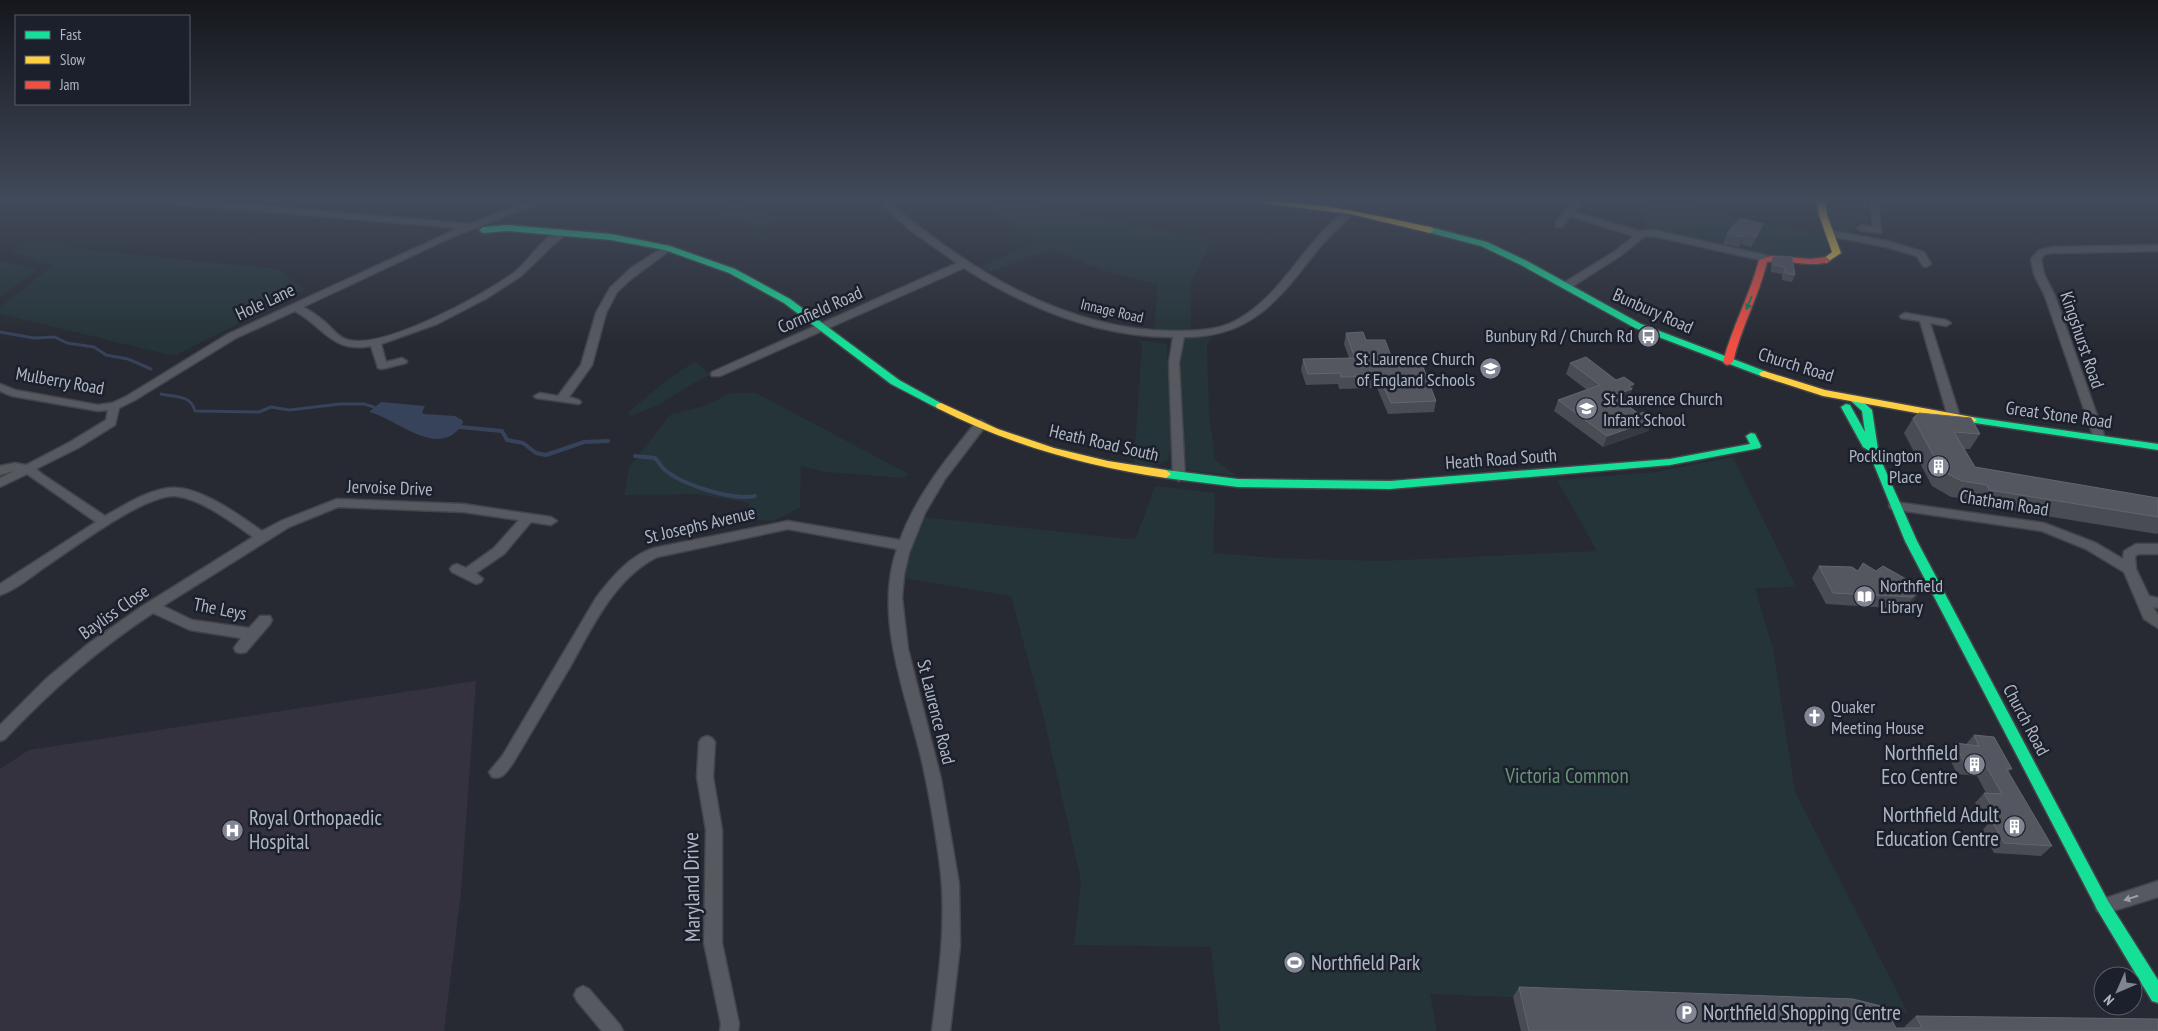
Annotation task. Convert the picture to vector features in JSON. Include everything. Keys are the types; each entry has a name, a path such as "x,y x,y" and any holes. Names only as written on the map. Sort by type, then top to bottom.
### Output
{"street":[{"name":"Hole Lane","path":"114,406 131,398 232,336 423,249"},
{"path":"296,307 344,343 375,342 420,327 484,297 521,272 543,249"},
{"path":"562,398 577,382 589,359 599,317 609,297 620,282 665,249"},
{"name":"Heath Road South","path":"670,249 732,271 763,286 822,326 895,382 952,413 1075,458 1179,477 1238,483 1321,486 1410,484 1670,462 1756,446 1751,436"},
{"name":"Innage Road","path":"945,249 964,264 1029,300 1094,325 1127,332 1179,335 1207,332 1236,324 1252,314 1275,298 1314,249"},
{"name":"Bunbury Road","path":"1495,249 1638,326 1728,362"},
{"path":"1566,286 1623,249"},
{"path":"1725,249 1765,258 1818,261 1828,259 1836,253 1835,249"},
{"path":"1906,249 1921,254 1926,264"},
{"name":"Kingshurst Road","path":"2099,438 2050,296 2039,274 2036,258 2042,252 2053,250 2100,249"},
{"path":"1728,362 1731,346 1765,258"},
{"name":"Cornfield Road","path":"716,374 964,264"},
{"path":"1905,316 1946,323"},
{"path":"1924,319 1954,417"},
{"path":"1179,335 1174,364 1179,477"},
{"path":"375,342 382,366 402,361"},
{"name":"Church Road","path":"1728,362 1783,388 1867,410 1874,456"},
{"name":"Mulberry Road","path":"0,387 12,392 44,399 98,408 114,406"},
{"path":"540,396 562,398 575,402"},
{"name":"Great Stone Road","path":"1850,404 1954,417 2158,447"},
{"name":"Church Road","path":"1850,404 1923,565 2103,906 2158,995"},
{"path":"0,483 30,469 111,422 114,406"},
{"name":"Great Stone Road","path":"1867,410 1954,417"},
{"name":"St Laurence Road","path":"941,1031 952,918 948,870 933,779 900,642 894,601 897,574 919,510 929,493 980,424"},
{"path":"0,471 11,465 30,469 38,477 105,522"},
{"path":"0,590 105,522 141,502 176,492 194,497 238,521 262,537"},
{"name":"Jervoise Drive","path":"262,537 301,517 337,503 463,508 550,521"},
{"name":"Chatham Road","path":"1895,506 2044,526 2090,546 2128,568"},
{"path":"466,574 500,551 528,518"},
{"name":"St Josephs Avenue","path":"496,772 508,760 601,601 611,587 639,560 654,553 788,525 906,546"},
{"name":"Bayliss Close","path":"0,735 26,707 107,637 262,537"},
{"path":"2158,549 2136,549 2129,554 2128,568 2149,614 2158,623"},
{"path":"2144,600 2158,603"},
{"name":"The Leys","path":"153,607 190,625 252,634"},
{"name":"The Leys","path":"241,648 265,620"},
{"name":"Maryland Drive","path":"707,742 705,777 714,830 713,943 723,985 730,1024 729,1031"},
{"path":"2103,906 2158,890"},
{"path":"583,995 614,1031"}],"shaded area":[{"name":"Royal Orthopaedic Hospital","path":"476,681 461,892 444,1031 0,1031 0,769 29,750"}],"green space":[{"path":"84,249 277,269 305,290 174,356 0,314 0,307 52,266 9,250"},
{"path":"1021,249 1050,249 990,272 980,267"},
{"path":"1050,249 1208,249 1190,283 1191,330 1154,331 1158,284 1102,270"},
{"path":"1736,249 1828,249 1829,254 1816,258 1795,258"},
{"path":"0,260 38,270 0,297"},
{"path":"1189,337 1213,337 1207,344 1209,413 1215,460 1237,476 1188,470 1180,422 1180,389 1182,340"},
{"path":"1138,340 1167,344 1171,449 1167,461 1149,467 1134,463 1142,344"},
{"path":"695,361 710,375 660,404 631,416 629,413 633,408 666,381"},
{"path":"731,393 756,393 909,474 903,478 826,472 801,466 800,507 774,521 752,520 749,503 697,494 624,495 629,467 671,414 705,406"},
{"name":"Victoria Common","path":"1733,457 1796,587 1755,588 1773,649 1795,792 1908,1013 1430,994 1437,1031 1220,1031 1211,947 1074,945 1081,880 1043,715 1011,596 904,578 912,538 924,517 1127,539 1136,538 1155,486 1215,493 1213,553 1277,558 1380,561 1597,551 1557,480 1656,472"}],"water":[{"path":"381,402 425,406 422,412 424,414 455,416 462,420 463,423 453,434 442,439 430,438 369,412"}],"building":[{"path":"1773,257 1792,257 1795,275 1785,273 1784,267 1774,265"},
{"path":"1363,332 1366,340 1385,340 1391,356 1403,356 1404,359 1420,359 1436,401 1391,403 1379,376 1341,377 1340,373 1308,374 1303,359 1355,358 1346,333"},
{"path":"1586,357 1616,380 1624,377 1634,384 1629,386 1632,389 1614,395 1639,414 1643,412 1653,420 1607,436 1558,400 1600,385 1570,363"},
{"path":"1919,413 1971,418 1980,434 1954,432 1975,467 2158,498 2158,517 1989,490 1987,485 1962,481 1942,471 1913,418"},
{"path":"1863,563 1876,571 1883,566 1922,588 1913,597 1833,593 1819,566 1852,567 1858,571"},
{"path":"1974,735 1994,737 2012,769 2006,768 2052,846 2004,843 1992,821 2000,821 1984,793 2002,794 1986,766 1965,764 1955,743 1979,746"},
{"path":"1519,987 1853,999 1885,1007 1896,1028 1922,1028 1916,1016 2158,1019 2158,1031 1529,1031"}],"waterway":[{"path":"0,332 34,338 55,337 67,343 94,347 106,355 128,359 151,369"},
{"path":"161,394 186,399 195,411 259,412 271,407 289,410 340,404 364,404 374,407"},
{"path":"460,427 502,431 507,440 523,443 536,453 546,455 584,442 608,441"},
{"path":"635,456 655,458 673,476 708,491 734,496 755,496"}],"traffic: fast":[{"path":"670,249 732,271 787,301 895,382 941,406"},
{"path":"1495,249 1524,263 1638,326 1764,374"},
{"path":"1855,400 1867,410 1874,456 1911,541 2103,906 2158,995"},
{"path":"1846,407 1868,447"},
{"path":"1972,420 2158,447"},
{"path":"1166,474 1238,483 1390,485 1670,462 1756,446 1751,436"}],"traffic: slow":[{"path":"1826,260 1837,253 1836,249"},
{"path":"1764,374 1823,393 1972,420"},
{"path":"941,406 994,431 1050,450 1079,458 1166,474"}],"traffic: jam":[{"path":"1728,362 1735,336 1756,286 1763,260 1771,258 1811,261 1826,260"}],"place":[{"name":"Bunbury Rd / Church Rd","path":"1649,336"},
{"name":"St Laurence Church of England Schools","path":"1491,369"},
{"name":"St Laurence Church Infant School","path":"1587,409"},
{"name":"Pocklington Place","path":"1938,466"},
{"name":"Northfield Library","path":"1864,596"},
{"name":"Quaker Meeting House","path":"1815,717"},
{"name":"Northfield Eco Centre","path":"1974,765"},
{"name":"Northfield Adult Education Centre","path":"2015,827"},
{"name":"Royal Orthopaedic Hospital","path":"233,830"},
{"name":"Northfield Park","path":"1295,963"},
{"name":"Northfield Shopping Centre","path":"1687,1013"}]}
